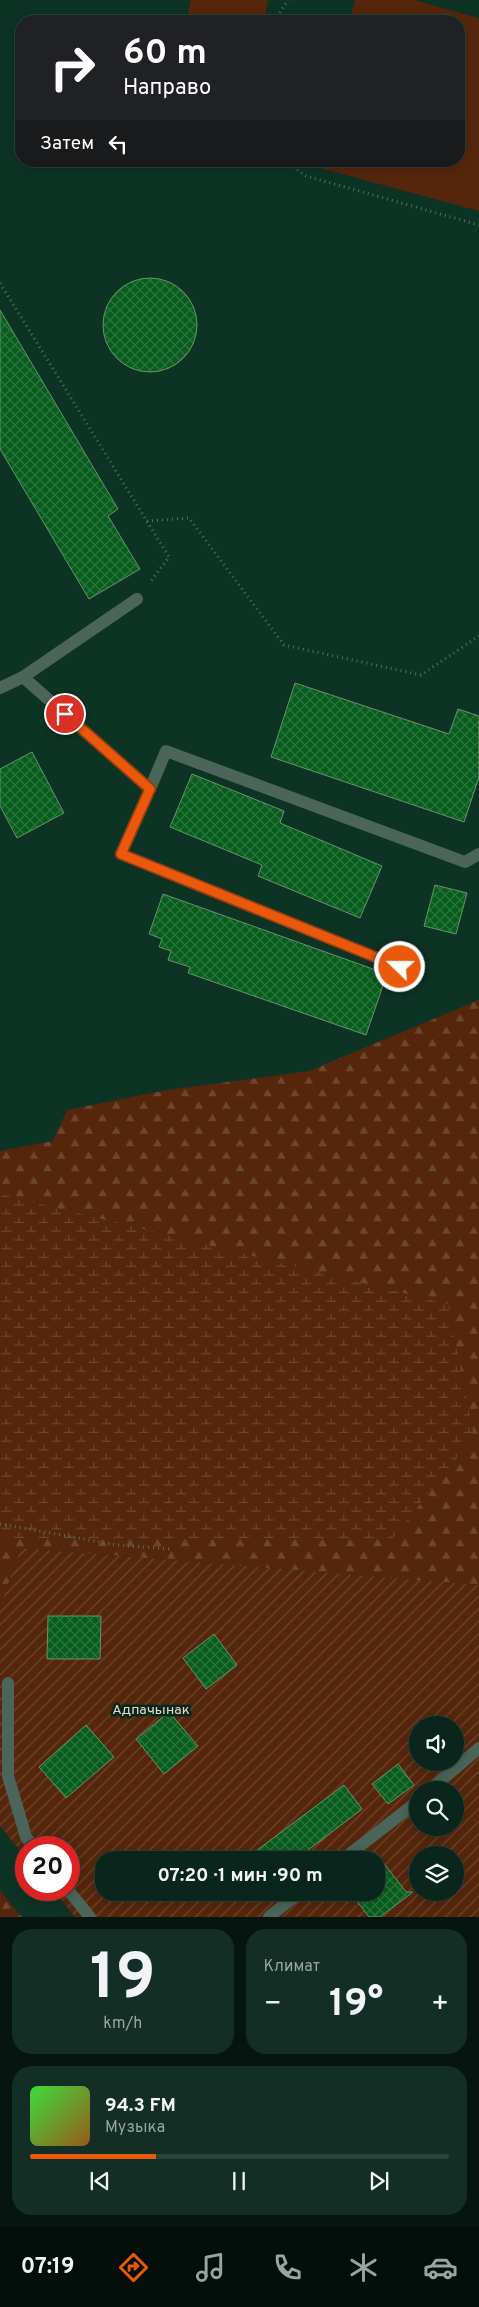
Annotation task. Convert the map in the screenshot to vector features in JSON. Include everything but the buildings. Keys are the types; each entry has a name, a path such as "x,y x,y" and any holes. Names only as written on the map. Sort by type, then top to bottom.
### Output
{"street":[{"path":"0,688 23,677 137,600"},
{"path":"23,677 150,789"},
{"path":"400,967 121,854 166,752 465,862 479,854"},
{"path":"8,1683 8,1776 26,1836"},
{"path":"440,1781 479,1748"},
{"path":"353,1851 409,1807"},
{"path":"77,1901 90,1917"},
{"path":"269,1917 289,1901"}],"path":[{"path":"278,15 288,0"},
{"path":"293,167 306,176 479,225"},
{"path":"0,283 169,557 137,600"},
{"path":"147,521 189,518 284,645 421,675 479,636"},
{"path":"0,1524 117,1545 172,1549"}],"green space":[{"path":"191,0 268,0 265,15 187,15"},
{"path":"355,0 413,0 479,18 479,211 316,167 465,167 465,15 351,15"},
{"path":"479,1000 479,1585 22,1548 0,1647 0,1151 53,1141 67,1110 168,1090 309,1071"},
{"path":"0,1194 448,1304 474,1437 392,1539 0,1539"},
{"name":"Адпачынак","path":"21,1548 479,1585 479,1917 75,1917 62,1901 80,1901 80,1836 15,1836 15,1844 0,1826 0,1607"},
{"path":"0,1891 22,1917 0,1917"}],"route":[{"path":"65,714 150,789 121,854 400,967"}]}
